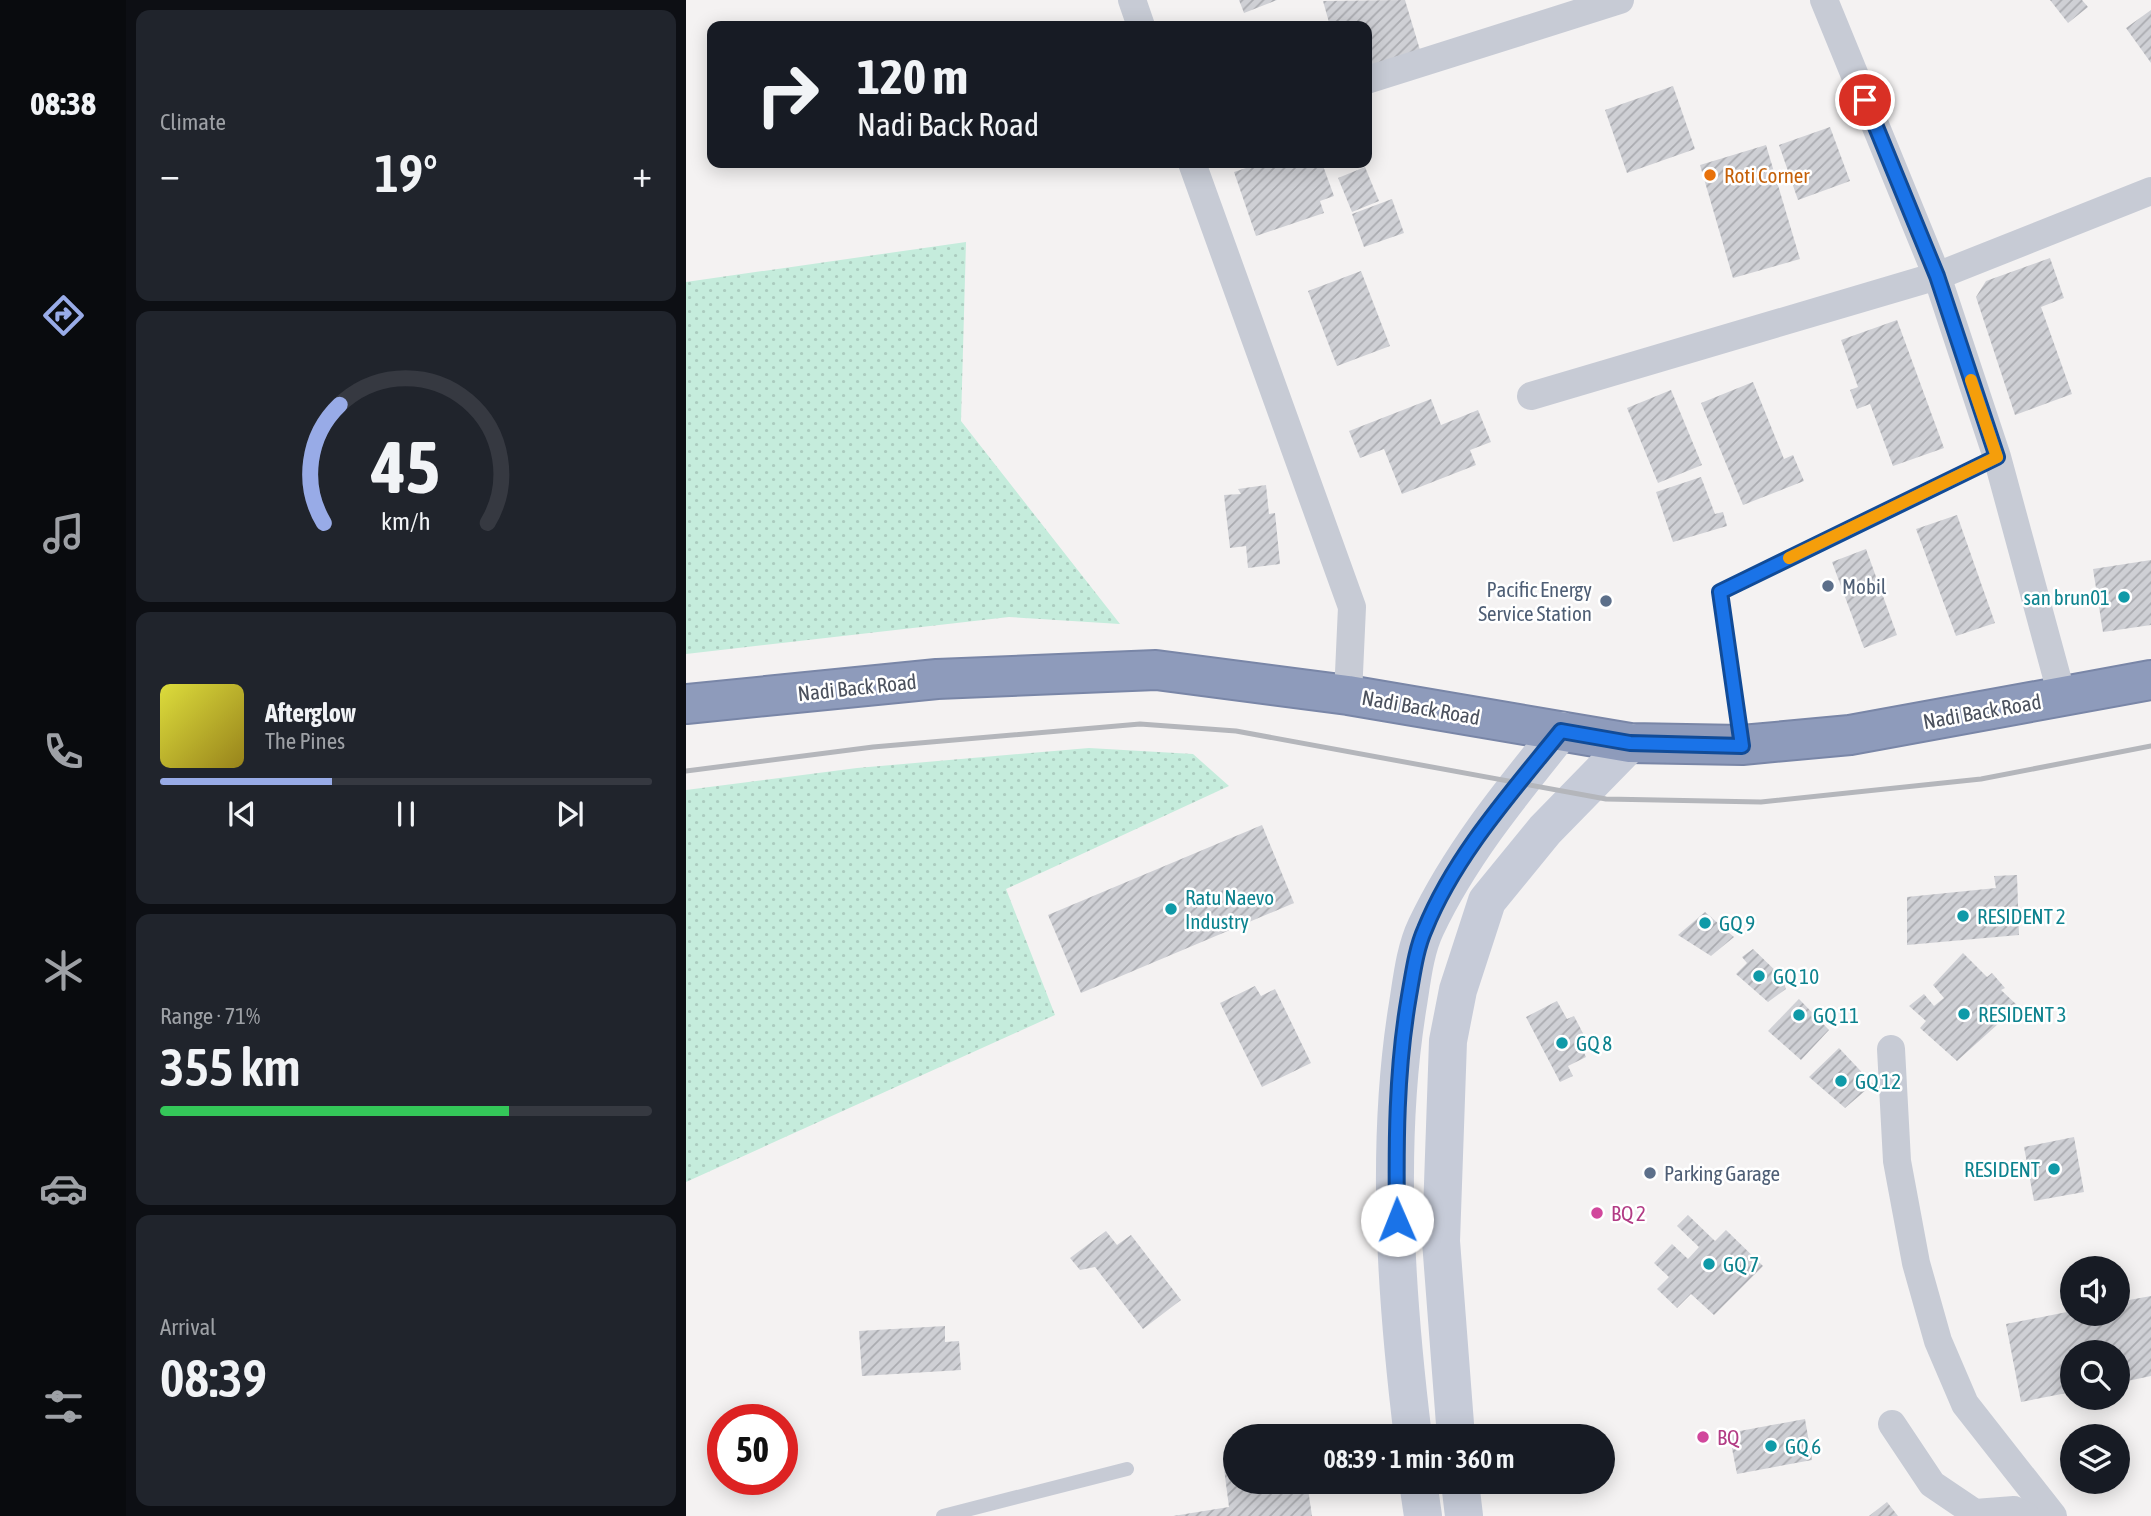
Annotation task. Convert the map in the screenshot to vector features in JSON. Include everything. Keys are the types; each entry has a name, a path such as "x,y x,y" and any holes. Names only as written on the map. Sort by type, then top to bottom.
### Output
{"highway":[{"name":"Nadi Back Road","path":"686,704 937,679 1156,670 1348,695 1630,743 1742,746 1850,734 2151,680"}],"main road":[{"path":"1412,1424 1398,1244 1395,1122 1403,1033 1412,979 1424,929 1455,873 1497,810 1561,731"},
{"path":"1455,1424 1441,1241 1448,1041 1458,990 1487,901 1545,830 1630,743"},
{"path":"1420,1494 1423,1516"},
{"path":"1461,1494 1464,1516"}],"street":[{"path":"1132,0 1139,21"},
{"path":"1372,78 1620,0"},
{"path":"1824,0 1937,276 1997,457 2062,696"},
{"path":"1194,168 1352,607 1348,695"},
{"path":"1531,396 1937,276 2151,191"},
{"path":"1891,1049 1896,1161 1916,1263 1938,1341 1965,1404 2053,1516"},
{"path":"1892,1424 1931,1484 1975,1513 2014,1510 2026,1516"}],"lane":[{"path":"1742,746 1720,592 1997,457"},
{"path":"943,1516 1127,1469"}],"green space":[{"path":"966,242 961,421 1120,624 1009,617 686,654 686,282"},
{"path":"1089,748 1193,754 1229,786 1006,889 1055,1015 686,1182 686,790 857,768"}],"building":[{"path":"1239,0 1277,0 1244,13"},
{"path":"1405,0 1423,60 1372,75 1372,21 1329,21 1323,1"},
{"path":"2050,0 2082,0 2088,7 2068,23"},
{"path":"2151,10 2151,63 2126,28"},
{"path":"1673,86 1695,149 1627,173 1605,110"},
{"path":"1830,127 1850,181 1798,200 1779,145"},
{"path":"1766,145 1800,259 1733,278 1700,165"},
{"path":"1246,168 1324,168 1334,196 1320,201 1324,213 1256,236 1234,172"},
{"path":"1365,168 1379,201 1352,212 1338,178"},
{"path":"1392,199 1404,233 1364,247 1352,214"},
{"path":"2050,258 2064,298 2041,307 2072,394 2015,415 1976,297 1986,281"},
{"path":"1361,271 1390,346 1337,366 1308,291"},
{"path":"1897,320 1944,448 1893,466 1870,404 1857,409 1850,390 1858,387 1841,340"},
{"path":"1753,382 1784,459 1793,455 1804,481 1743,505 1701,403"},
{"path":"1671,390 1702,465 1658,483 1627,408"},
{"path":"1431,399 1441,425 1478,410 1491,442 1470,450 1476,465 1402,494 1384,449 1360,458 1349,431"},
{"path":"1701,477 1715,514 1723,512 1727,526 1673,542 1656,492"},
{"path":"1266,485 1269,514 1275,513 1280,564 1248,568 1246,546 1230,548 1224,495 1241,494 1238,489"},
{"path":"1957,515 1995,623 1956,636 1916,529"},
{"path":"1866,549 1897,635 1864,648 1832,562"},
{"name":"san brun01","path":"2151,560 2151,625 2103,632 2093,569"},
{"name":"Ratu Naevo Industry","path":"1262,825 1294,903 1081,993 1048,915"},
{"name":"RESIDENT 2","path":"2017,875 2019,935 1907,945 1907,897 1996,888 1994,876"},
{"name":"GQ 9","path":"1705,912 1734,937 1711,956 1678,935"},
{"name":"GQ 10","path":"1753,949 1782,977 1786,989 1768,1002 1736,974 1747,963 1742,957"},
{"name":"RESIDENT 3","path":"1963,953 1987,977 1992,973 2005,988 2001,990 2018,1006 1957,1061 1920,1028 1926,1021 1909,1006 1924,994 1934,1006 1944,998 1933,985"},
{"path":"1255,986 1261,996 1275,989 1311,1063 1262,1087 1220,1003"},
{"name":"GQ 11","path":"1799,999 1829,1030 1801,1060 1768,1031"},
{"name":"GQ 8","path":"1557,1001 1567,1019 1574,1016 1587,1041 1580,1044 1586,1057 1568,1066 1573,1076 1560,1082 1526,1017"},
{"name":"GQ 12","path":"1839,1048 1873,1084 1845,1108 1809,1077"},
{"name":"RESIDENT","path":"2074,1137 2084,1192 2034,1201 2024,1147"},
{"name":"GQ 7","path":"1688,1215 1715,1241 1726,1230 1763,1266 1714,1315 1691,1294 1677,1308 1657,1289 1669,1277 1654,1263 1672,1244 1688,1259 1699,1247 1677,1226"},
{"path":"1106,1231 1117,1245 1131,1235 1181,1300 1143,1329 1095,1267 1080,1270 1070,1258"},
{"path":"2151,1296 2151,1376 2130,1380 2130,1340 2060,1340 2060,1394 2021,1402 2006,1324 2060,1313 2060,1326 2130,1326 2130,1300"},
{"path":"945,1326 945,1342 959,1341 961,1370 862,1376 859,1331"},
{"name":"GQ 6","path":"1805,1419 1812,1460 1737,1474 1729,1433"},
{"path":"1227,1494 1309,1494 1312,1516 1173,1516 1229,1507"},
{"path":"1887,1502 1898,1516 1869,1516"}],"railway":[{"path":"686,771 873,747 1140,724 1236,731 1606,799 1761,802 1981,779 2151,746"}],"slow traffic":[{"path":"1789,558 1997,457 1971,380"}],"place":[{"name":"Roti Corner","path":"1710,175"},
{"name":"Mobil","path":"1828,586"},
{"name":"san brun01","path":"2124,597"},
{"name":"Pacific Energy Service Station","path":"1606,601"},
{"name":"Ratu Naevo Industry","path":"1171,909"},
{"name":"RESIDENT 2","path":"1963,916"},
{"name":"GQ 9","path":"1705,923"},
{"name":"GQ 10","path":"1759,976"},
{"name":"RESIDENT 3","path":"1964,1014"},
{"name":"GQ 11","path":"1799,1015"},
{"name":"GQ 8","path":"1562,1043"},
{"name":"GQ 12","path":"1841,1081"},
{"name":"RESIDENT","path":"2054,1169"},
{"name":"Parking Garage","path":"1650,1173"},
{"name":"BQ 2","path":"1597,1213"},
{"name":"GQ 7","path":"1709,1264"},
{"name":"BQ","path":"1703,1437"},
{"name":"GQ 6","path":"1771,1446"}],"route":[{"path":"1397,1220 1395,1122 1403,1033 1424,929 1455,873 1497,810 1561,731 1630,743 1742,746 1720,592 1997,457 1937,276 1865,100"}]}
